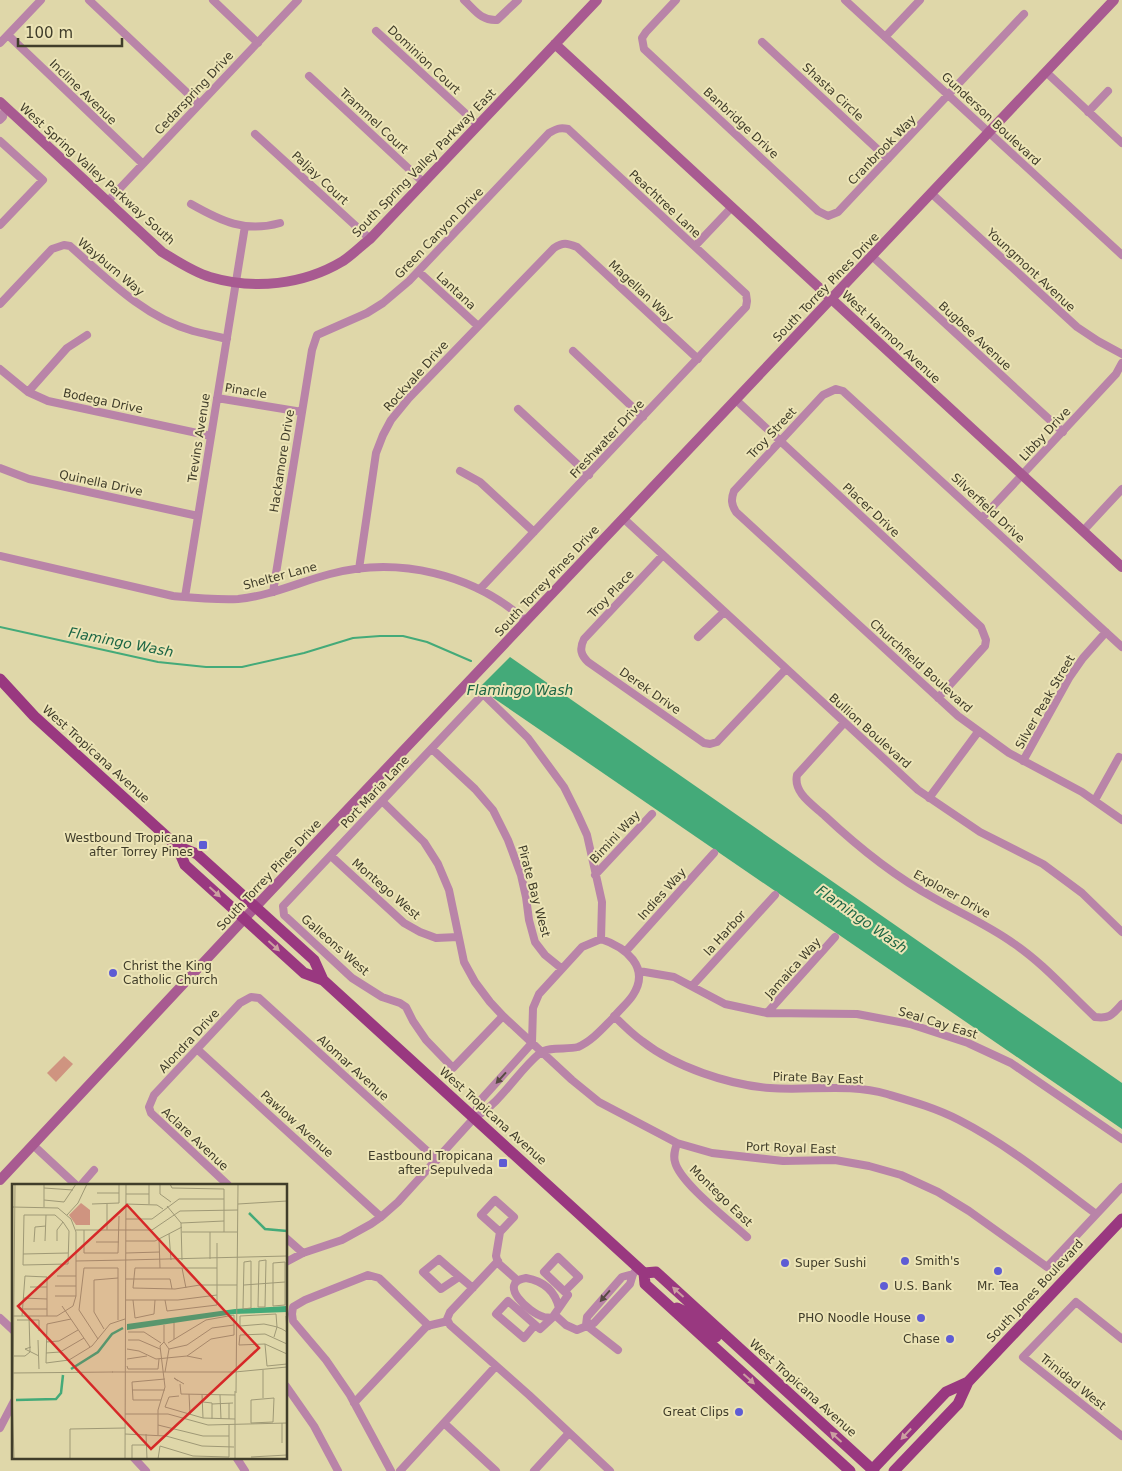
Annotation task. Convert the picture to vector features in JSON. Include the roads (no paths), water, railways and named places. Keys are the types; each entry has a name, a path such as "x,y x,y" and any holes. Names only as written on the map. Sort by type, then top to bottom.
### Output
{"main road":[{"name":"South Spring Valley Parkway East","path":"236,282 269,284 301,279 345,260 370,239 597,0"},
{"name":"South Torrey Pines Drive","path":"0,1180 1114,0"},
{"name":"West Harmon Avenue","path":"556,44 1122,567"},
{"name":"West Spring Valley Parkway South","path":"2,106 162,252 209,276 236,282"},
{"name":"West Tropicana Avenue","path":"0,679 34,716 177,846 196,854 314,960 323,980"},
{"name":"West Tropicana Avenue","path":"177,846 185,865 304,973 323,980 474,1117 638,1271 645,1284 850,1471"},
{"name":"South Jones Boulevard","path":"894,1471 958,1404 968,1382 1122,1219"},
{"name":"West Tropicana Avenue","path":"638,1271 656,1272 873,1471"},
{"path":"670,1307 681,1309 689,1314 722,1341 729,1339"},
{"name":"South Jones Boulevard","path":"873,1471 946,1392 968,1382"}],"street":[{"path":"0,43 41,0"},
{"path":"89,0 199,104"},
{"path":"213,0 258,42"},
{"name":"Cedarspring Drive","path":"107,202 298,0"},
{"path":"464,0 484,19 490,20 497,20 518,0"},
{"name":"Banbridge Drive","path":"676,0 642,38 644,49 818,211 828,216"},
{"name":"Gunderson Boulevard","path":"845,0 1122,255"},
{"path":"885,37 920,0"},
{"name":"Cranbrook Way","path":"828,216 838,212 1024,14"},
{"name":"Dominion Court","path":"376,31 478,126"},
{"name":"Incline Avenue","path":"8,35 143,164"},
{"name":"Shasta Circle","path":"762,42 888,159"},
{"path":"1046,72 1122,143"},
{"name":"Trammel Court","path":"309,76 424,183"},
{"path":"1088,112 1108,91"},
{"path":"0,120 3,117 2,106"},
{"name":"Peachtree Lane","path":"562,128 568,130 695,246 746,294 748,301"},
{"name":"Green Canyon Drive","path":"317,335 367,313 383,303 418,272 549,133 555,129 562,128"},
{"name":"Paljay Court","path":"256,134 370,239"},
{"path":"0,141 43,180 0,225"},
{"name":"Youngmont Avenue","path":"931,193 1077,327 1098,342 1122,354"},
{"path":"191,204 231,224 265,228 280,223"},
{"path":"695,246 732,206"},
{"name":"Trevins Avenue","path":"185,597 245,226"},
{"name":"Rockvale Drive","path":"359,569 372,472 376,453 383,435 399,410 478,326 554,248 567,242"},
{"name":"Magellan Way","path":"567,242 576,246 698,359"},
{"name":"Wayburn Way","path":"0,304 52,249 64,245 70,246 129,299 165,320 192,331 227,339"},
{"name":"Bugbee Avenue","path":"872,256 1063,432"},
{"name":"Lantana","path":"418,272 478,326"},
{"name":"Freshwater Drive","path":"480,589 746,308 748,301"},
{"path":"28,392 67,348 87,335"},
{"name":"Hackamore Drive","path":"273,592 312,350 317,335"},
{"path":"573,351 643,417"},
{"name":"Libby Drive","path":"982,518 1116,374 1122,363"},
{"name":"Bodega Drive","path":"0,369 28,392 48,401 211,436"},
{"name":"Troy Street","path":"731,498 734,491 823,395 836,389"},
{"name":"Silverfield Drive","path":"836,389 843,390 850,395 1122,647"},
{"name":"Pinacle","path":"217,398 302,412"},
{"name":"Placer Drive","path":"736,400 981,627 986,640 985,646 938,698"},
{"path":"518,409 589,474"},
{"name":"Quinella Drive","path":"0,468 29,479 198,516"},
{"path":"460,471 480,482 534,532"},
{"path":"1083,531 1122,489"},
{"name":"Churchfield Boulevard","path":"731,498 732,506 736,512 938,698 978,732 1009,753 1095,800 1122,820"},
{"name":"Bullion Boulevard","path":"623,518 918,790 980,832 1042,864 1082,893 1122,932"},
{"name":"Shelter Lane","path":"0,556 173,596 199,599 239,598 273,592 331,574 359,569 413,569 446,576 480,589 513,609 526,621"},
{"name":"Troy Place","path":"581,652 581,645 584,639 663,556"},
{"path":"698,637 724,612"},
{"name":"Silver Peak Street","path":"1023,761 1069,678 1083,658 1106,632"},
{"name":"Derek Drive","path":"581,652 583,658 588,662 704,743 710,744 716,742 786,669"},
{"name":"Port Maria Lane","path":"283,906 483,694 528,738 564,787 587,835 595,875"},
{"name":"Explorer Drive","path":"844,723 797,775 796,781 800,794 868,853 902,879 933,898 993,929 1014,943 1033,958 1094,1016 1104,1018 1110,1016 1122,1004"},
{"path":"929,798 978,732"},
{"name":"Pirate Bay West","path":"432,748 475,789 493,810 508,840 521,875 535,942 545,955 561,968"},
{"path":"1095,800 1119,757"},
{"name":"Port Royal East","path":"382,801 424,842 438,864 449,890 464,962 475,982 503,1016 599,1102 677,1143 712,1153 783,1161 835,1160 870,1166 901,1175 938,1192 961,1206 1047,1267 1096,1214"},
{"name":"Bimini Way","path":"595,875 652,814"},
{"name":"Indies Way","path":"626,951 714,853"},
{"name":"Montego West","path":"331,856 404,923 436,938 458,937"},
{"path":"595,875 602,902 601,939"},
{"name":"la Harbor","path":"692,986 774,895"},
{"name":"Galleons West","path":"283,906 284,915 352,978 382,997 400,1003 406,1008 426,1040 453,1068 503,1016"},
{"name":"Jamaica Way","path":"767,1013 835,937"},
{"path":"288,1261 303,1253 342,1240 371,1224 398,1202 474,1117 487,1110 537,1047 533,1008 539,994 582,947 601,939 614,943 626,951 633,959 639,971 638,984 633,995 597,1035 578,1047 537,1047 478,1103 474,1117"},
{"name":"Seal Cay East","path":"639,971 674,977 725,1004 767,1013 857,1014 910,1024 968,1043 1011,1063 1122,1139"},
{"name":"Alondra Drive","path":"149,1107 154,1095 240,1003 252,997"},
{"name":"Alomar Avenue","path":"252,997 259,998 437,1160"},
{"name":"Pirate Bay East","path":"614,1016 643,1042 673,1060 735,1083 769,1088 850,1089 884,1093 958,1119 1001,1144 1096,1214"},
{"name":"Pawlow Avenue","path":"197,1049 381,1216"},
{"name":"Aclare Avenue","path":"149,1107 151,1113 227,1184"},
{"name":"Montego East","path":"677,1143 674,1154 675,1164 683,1178 748,1236"},
{"path":"33,1145 75,1184"},
{"path":"82,1184 94,1170"},
{"path":"1096,1214 1122,1187"},
{"path":"500,1232 496,1256 498,1262 517,1280"},
{"path":"288,1240 303,1253"},
{"path":"535,1325 524,1338 496,1314 508,1301 540,1329 555,1314 568,1295 544,1272 558,1257 579,1276 565,1291"},
{"path":"460,1277 441,1289 423,1272 439,1259 473,1288"},
{"path":"498,1262 450,1312 447,1319 450,1325 610,1471"},
{"path":"555,1314 566,1325 577,1330 586,1325 594,1324 630,1284 638,1271"},
{"path":"391,1471 354,1403 326,1360 293,1321 293,1307 305,1300 368,1275 379,1278 429,1326"},
{"path":"526,1278 538,1280 557,1298 555,1314 544,1317 532,1311 516,1297 514,1284 517,1280 526,1278"},
{"name":"Trinidad West","path":"1122,1339 1076,1302 1023,1357 1122,1436"},
{"path":"0,1318 12,1329"},
{"path":"354,1403 429,1326 448,1321"},
{"path":"586,1325 618,1350"},
{"path":"400,1471 496,1366"},
{"path":"288,1389 314,1426 338,1471"},
{"path":"0,1428 12,1405"},
{"path":"444,1423 496,1471"},
{"path":"534,1471 569,1433"},
{"path":"134,1458 146,1471"},
{"path":"237,1458 245,1471"}],"water":[{"name":"Flamingo Wash","path":"510,657 1122,1083 1122,1129 479,688"}],"waterway":[{"name":"Flamingo Wash","path":"0,627 158,662 206,667 242,667 304,653 353,638 380,636 403,636 427,642 471,661"}],"place":[{"name":"Westbound Tropicana after Torrey Pines","path":"203,845"},
{"name":"Christ the King Catholic Church","path":"113,973"},
{"name":"Eastbound Tropicana after Sepulveda","path":"503,1163"},
{"name":"Smith's","path":"905,1261"},
{"name":"Super Sushi","path":"785,1263"},
{"name":"Mr. Tea","path":"998,1271"},
{"name":"U.S. Bank","path":"884,1286"},
{"name":"PHO Noodle House","path":"921,1318"},
{"name":"Chase","path":"950,1339"},
{"name":"Great Clips","path":"739,1412"}]}
